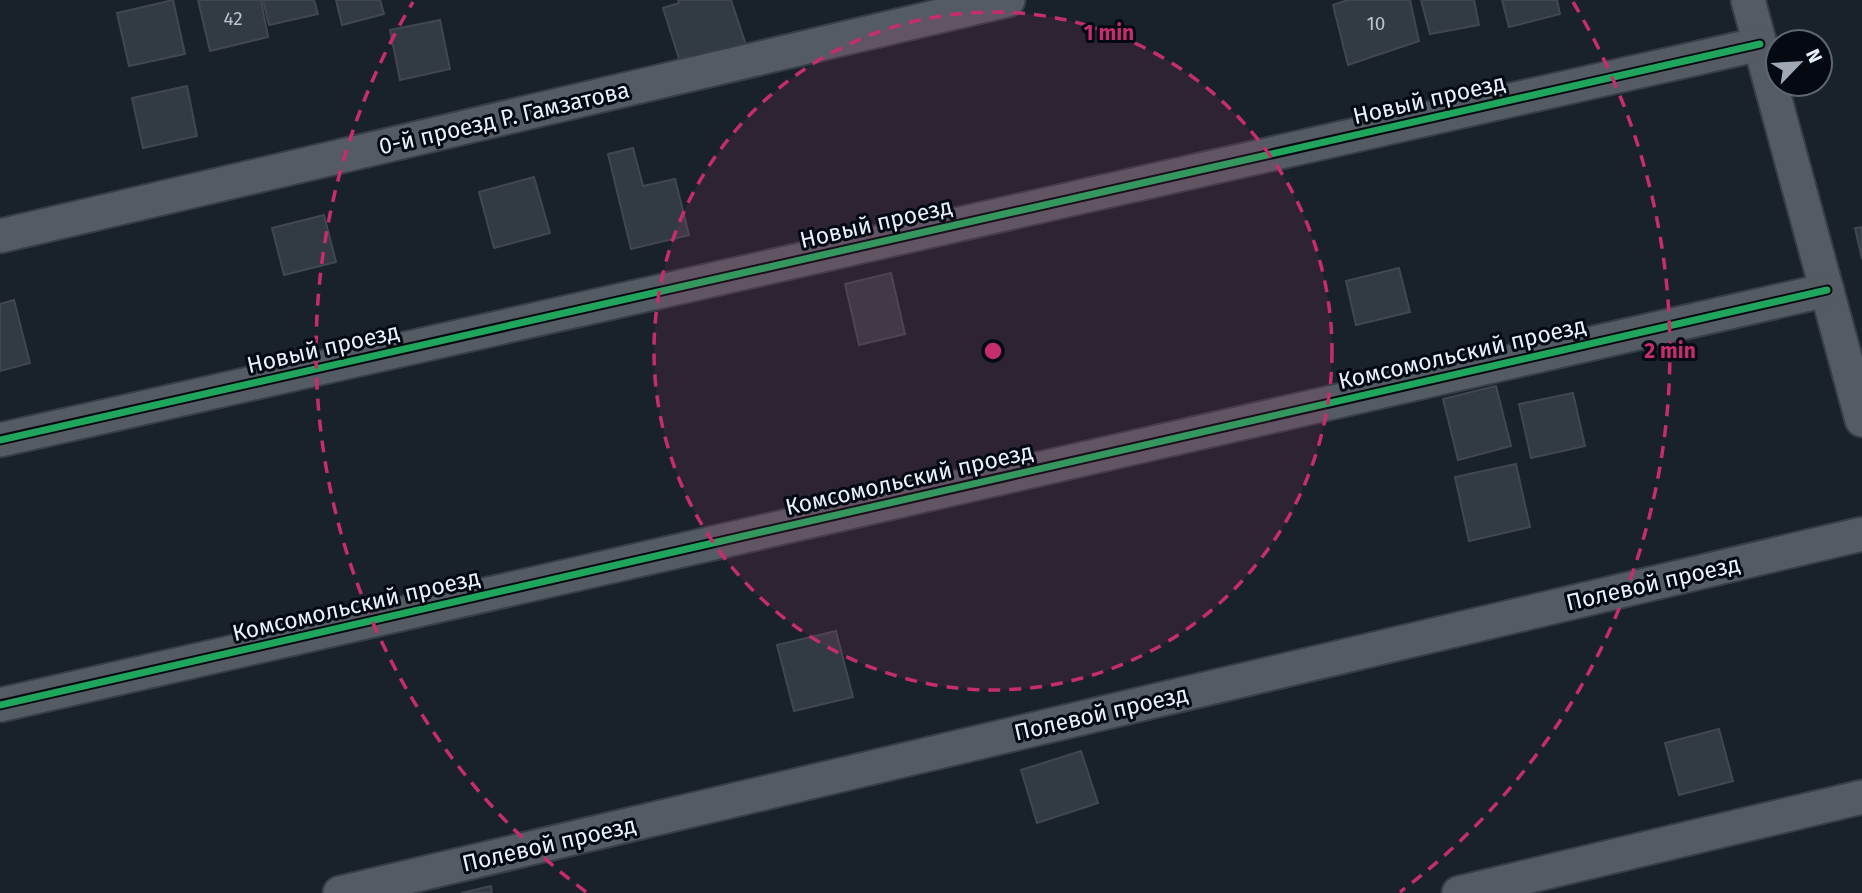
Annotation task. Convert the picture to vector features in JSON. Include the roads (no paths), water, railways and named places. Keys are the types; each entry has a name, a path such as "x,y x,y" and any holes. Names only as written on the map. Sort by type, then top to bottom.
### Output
{"street":[{"name":"0-й проезд Р. Гамзатова","path":"0,236 1008,0"},
{"path":"1748,0 1862,420"},
{"name":"Новый проезд","path":"0,440 1760,44"},
{"name":"Комсомольский проезд","path":"0,705 1827,290"},
{"name":"Полевой проезд","path":"340,893 1862,534"},
{"path":"1459,893 1862,797"}]}
